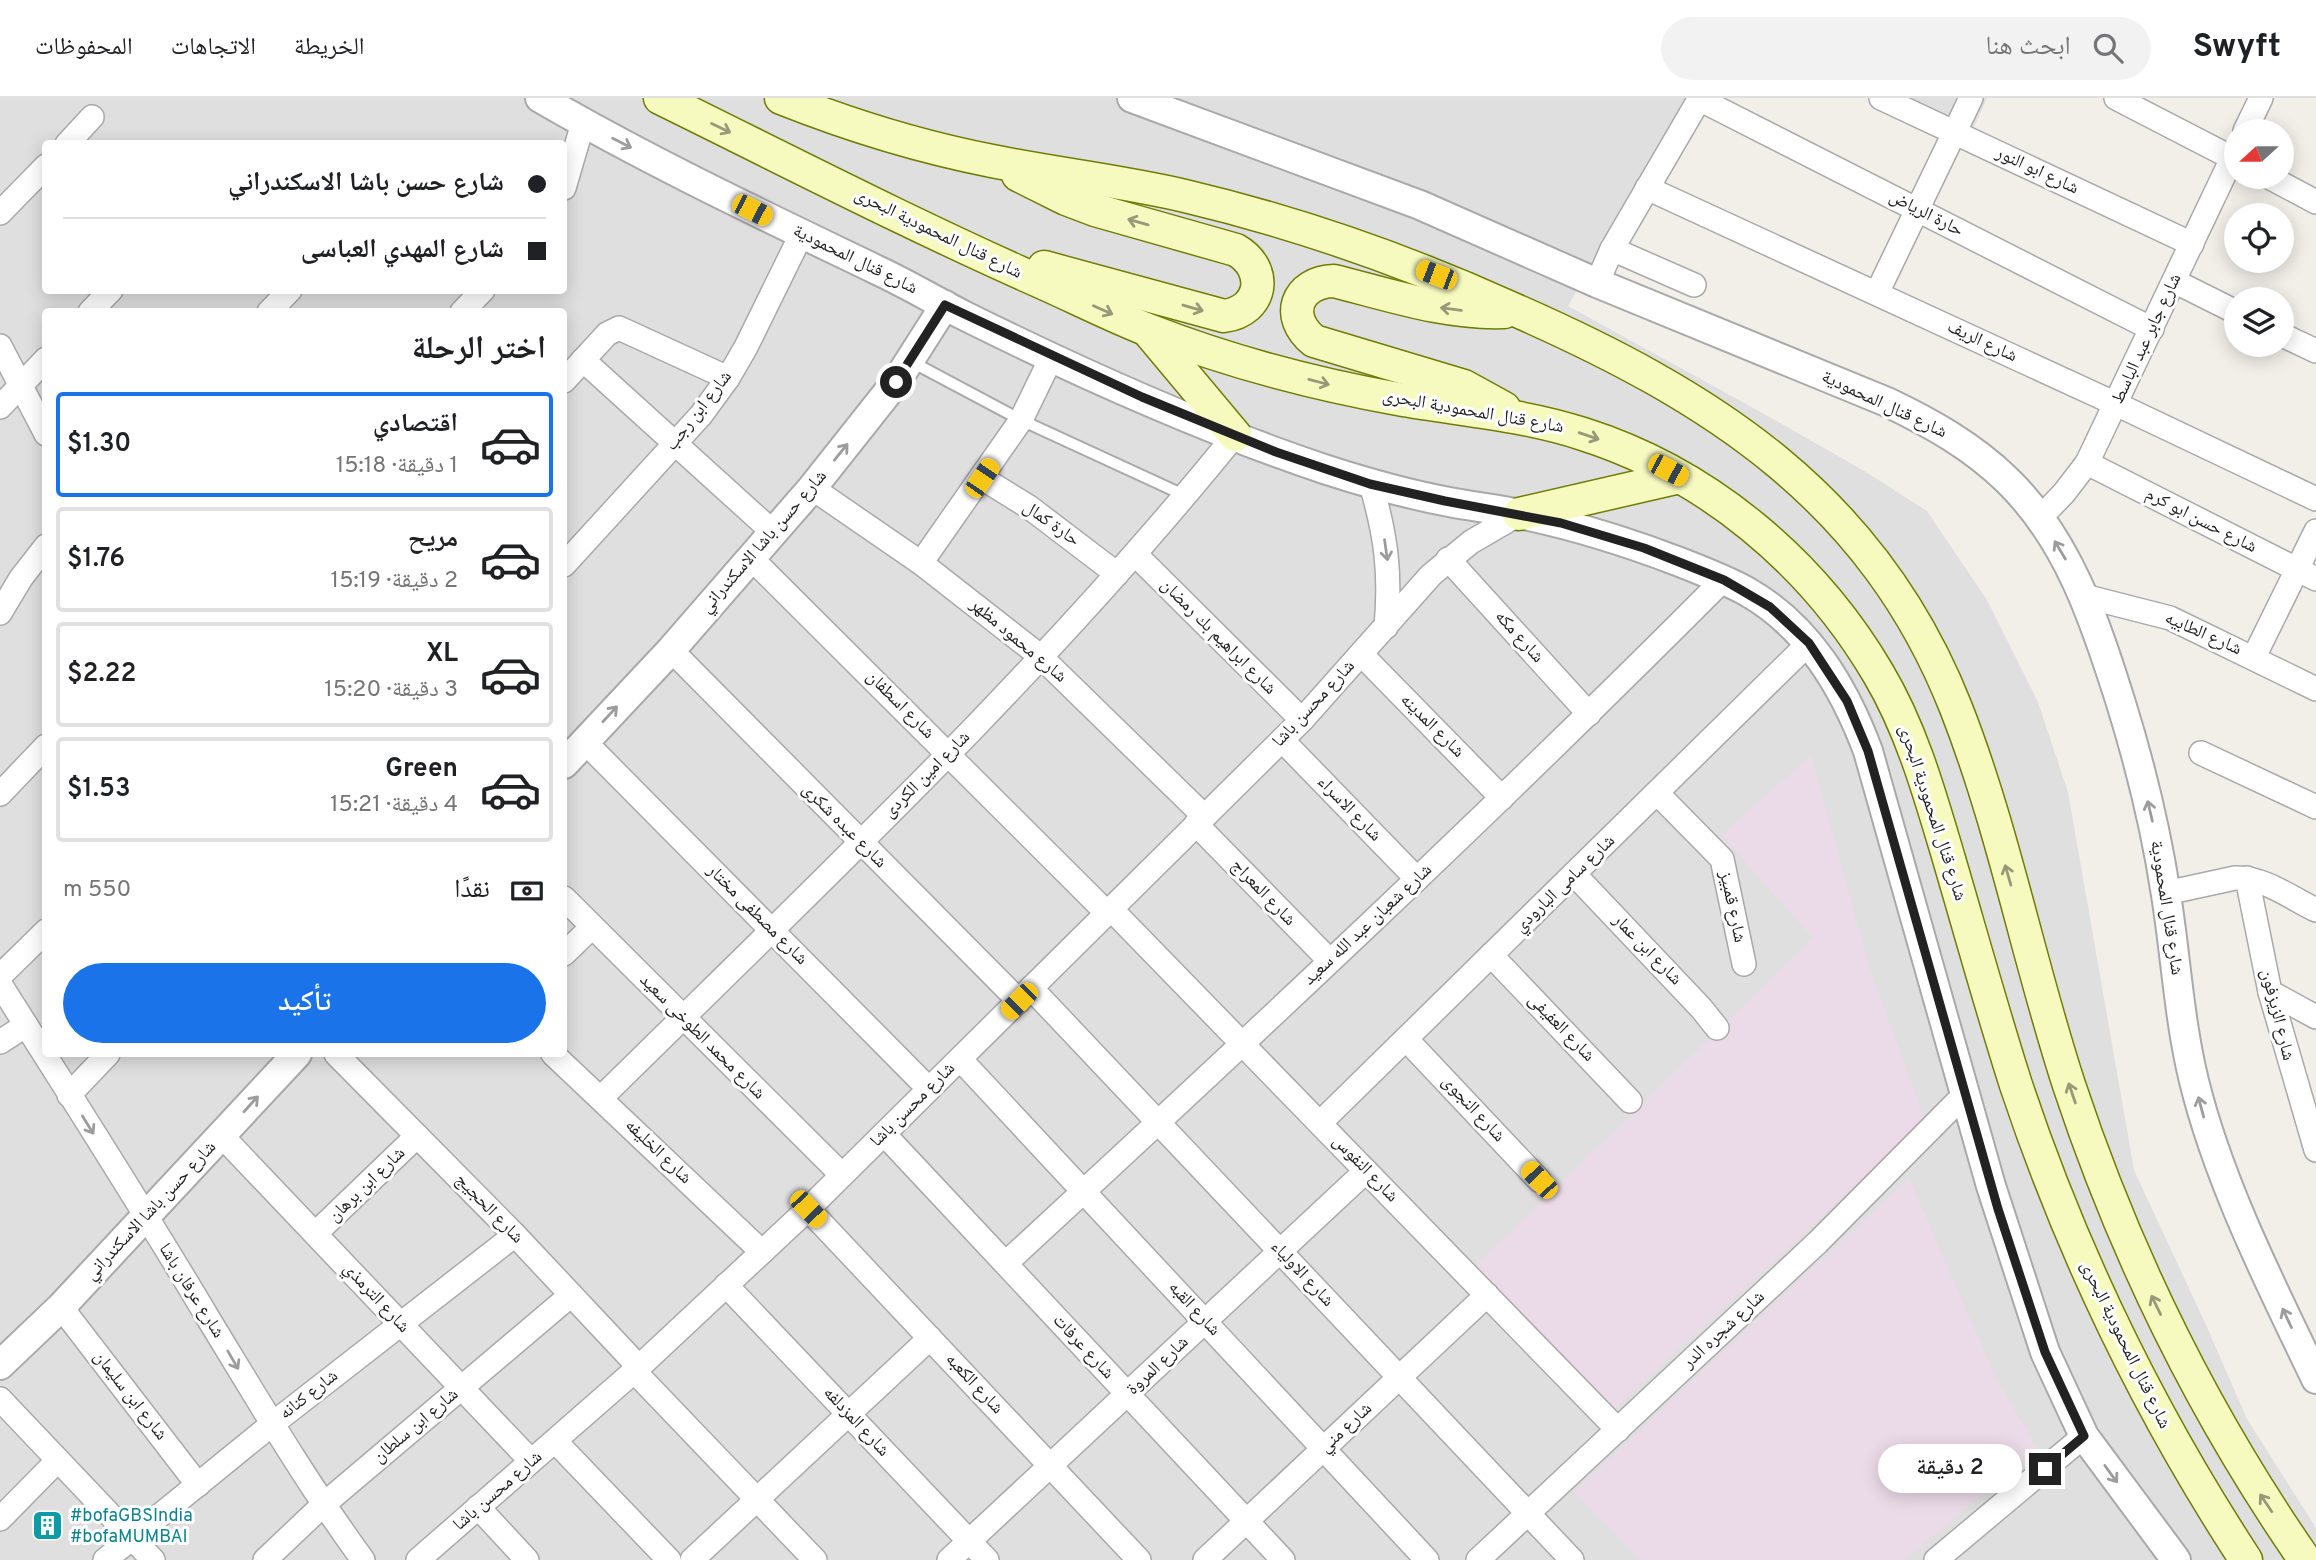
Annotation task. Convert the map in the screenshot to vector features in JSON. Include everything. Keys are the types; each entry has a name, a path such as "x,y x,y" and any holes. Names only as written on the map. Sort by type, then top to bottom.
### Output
{"main road":[{"name":"شارع قنال المحمودية البحرى","path":"660,98 984,257 1147,330 1239,360 1334,386 1395,399 1516,417 1603,440 1680,477 1713,497 1772,543 1812,583 1847,626 1878,674 1904,724 1924,776 2017,1088 2048,1175 2121,1344 2210,1505 2246,1560"},
{"path":"781,98 870,130 993,162 1179,195 1267,216 1352,243 1436,275 1519,311 1652,377 1694,401 1778,460 1815,494 1882,572 1935,660 1973,755 2069,1085 2120,1222 2175,1344 2215,1420 2305,1560"},
{"path":"984,257 1058,271 1224,316 1244,310 1251,302 1258,283 1252,263 1236,250 1095,210 1066,199 993,162"},
{"path":"1516,417 1482,394 1464,386 1314,341 1304,333 1298,321 1297,309 1301,296 1310,286 1321,281 1334,281 1430,306 1489,312 1519,311"},
{"path":"1147,330 1235,436"},
{"path":"1519,514 1680,477"}],"street":[{"name":"شارع قنال المحمودية","path":"540,98 583,123 945,305 1142,397 1235,436 1370,484 1519,514 1623,542 1724,580 1770,607 1809,643 1847,701 1868,751 1964,1095 2035,1323 2057,1381 2084,1436 2176,1560"},
{"name":"شارع قنال المحمودية","path":"1132,98 1420,205 1597,283 1887,402 1931,423 1971,449 1999,473 2040,518 2064,556 2084,596 2110,669 2152,818 2166,894 2186,1046 2205,1121 2253,1244 2316,1379"},
{"path":"1597,283 1612,249 1699,98"},
{"name":"حارة الرياض","path":"1699,98 2152,329"},
{"name":"شارع ابو النور","path":"1881,98 2192,244"},
{"path":"1877,293 1971,98"},
{"path":"2116,98 2224,151"},
{"path":"2251,119 2261,98"},
{"path":"71,140 92,117"},
{"path":"567,178 583,123"},
{"path":"0,213 42,170"},
{"name":"شارع جابر عبد الباسط","path":"2040,518 2087,463 2224,179"},
{"name":"شارع الريف","path":"1647,188 2316,499"},
{"path":"2292,189 2316,202"},
{"name":"شارع ابن رجب","path":"567,562 701,415 728,378 801,234"},
{"path":"1612,249 1694,285"},
{"path":"2174,281 2224,306"},
{"path":"94,308 107,294"},
{"path":"274,308 286,294"},
{"path":"466,308 479,294"},
{"name":"شارع حسن باشا الاسكندراني","path":"567,761 671,650 812,488 911,361 945,305"},
{"path":"567,378 607,334 619,328 728,378"},
{"path":"2294,341 2316,351"},
{"path":"0,346 42,426"},
{"path":"921,563 1021,420 1052,356"},
{"path":"583,360 774,533"},
{"path":"0,407 42,363"},
{"name":"شارع امين الكردى","path":"601,1098 949,753 1118,574 1235,436"},
{"name":"شارع حسن ابو كرم","path":"2087,463 2306,575"},
{"name":"حارة كمال","path":"982,478 1029,507 1118,574"},
{"path":"1370,484 1388,555 1390,591 1386,627"},
{"name":"شارع محمود مظهر","path":"812,488 921,563 1040,656 1200,820"},
{"name":"شارع محسن باشا","path":"418,1560 637,1369 808,1209 1282,740 1448,559 1519,514"},
{"path":"2254,657 2306,575 2316,531"},
{"path":"0,613 21,578 42,551"},
{"name":"شارع ابراهيم بك رمضان","path":"1135,554 1301,720"},
{"name":"شارع اسطفان","path":"750,557 1109,911"},
{"name":"شارع مكه","path":"1448,559 1589,714"},
{"name":"شارع شعبان عبد الله سعيد","path":"1006,1263 1417,879 1724,580"},
{"name":"شارع الطابيه","path":"2084,596 2170,618 2316,689"},
{"name":"شارع سامى البارودي","path":"1320,1123 1809,643"},
{"name":"شارع عبده شكرى","path":"671,650 860,842 1025,995"},
{"name":"شارع المدينه","path":"1361,654 1502,798"},
{"name":"شارع الاسراء","path":"1282,740 1417,879"},
{"name":"شارع مصطفى مختار","path":"585,742 929,1089"},
{"path":"0,794 42,750"},
{"path":"2201,753 2316,807"},
{"name":"شارع قمبيز","path":"1657,793 1722,859 1744,964"},
{"name":"شارع المعراج","path":"1200,820 1330,961"},
{"name":"شارع ابن عمار","path":"1574,874 1717,1028"},
{"path":"2166,894 2235,878 2247,878 2316,910"},
{"name":"شارع الزيزفون","path":"2247,878 2270,992 2316,1150"},
{"name":"شارع محمد الطوخى سعيد","path":"567,901 842,1175"},
{"name":"شارع النفوس","path":"1109,911 1243,1044 1618,1430"},
{"path":"567,951 592,927"},
{"path":"0,976 42,935"},
{"name":"شارع العفيفى","path":"1492,955 1630,1101"},
{"name":"شارع عرفان باشا","path":"0,984 42,1051"},
{"path":"2270,992 2316,1017"},
{"name":"شارع الاولياء","path":"1025,995 1158,1122 1572,1560"},
{"path":"0,1042 26,1025"},
{"name":"شارع النجوى","path":"1406,1039 1539,1180"},
{"name":"شارع عرفان باشا","path":"46,1057 208,1317 271,1424 323,1505 363,1560"},
{"path":"69,1095 105,1057"},
{"name":"شارع حسن باشا الاسكندراني","path":"0,1364 61,1307 294,1057"},
{"name":"شارع الحجيج","path":"340,1057 515,1235 815,1560"},
{"name":"شارع الخليفه","path":"556,1057 762,1252"},
{"name":"شارع القبه","path":"960,1059 1427,1560"},
{"name":"شارع شجره الدر","path":"1478,1560 1818,1242 1964,1095"},
{"name":"شارع عرفات","path":"884,1134 1283,1560"},
{"name":"شارع الترمذي","path":"222,1136 531,1461"},
{"name":"شارع ابن برهان","path":"316,1233 418,1136"},
{"name":"شارع المروة","path":"949,1560 1366,1171"},
{"name":"شارع الكعبه","path":"808,1209 1139,1560"},
{"name":"شارع كنانه","path":"105,1560 271,1424 515,1235"},
{"name":"شارع المزدلفه","path":"726,1285 987,1560"},
{"name":"شارع ابن سلطان","path":"265,1560 323,1505 571,1295"},
{"name":"شارع مني","path":"1205,1560 1487,1296"},
{"name":"شارع ابن سليمان","path":"61,1307 198,1485"},
{"path":"692,1560 930,1338"},
{"path":"0,1399 153,1560"},
{"path":"1946,1557 2084,1436"},
{"path":"555,1441 669,1560"},
{"path":"0,1518 58,1460"},
{"path":"478,1507 527,1560"}],"lane":[{"path":"911,361 1021,420 1186,496"}],"shaded area":[{"path":"0,98 1685,98 1568,306 1866,472 1927,511 1987,600 2038,702 2068,792 2134,1170 2247,1419 2316,1528 2316,1560 0,1560"},
{"path":"1910,98 1987,98 1973,129"},
{"path":"1811,756 1869,967 1925,1121 1613,1410 1475,1267 1813,938 1722,835"},
{"path":"1909,1178 1994,1375 2037,1449 1904,1560 1641,1560 1574,1492"}],"place":[{"name":"#bofaGBSIndia #bofaMUMBAI","path":"47,1526"}],"route":[{"path":"896,382 945,305 1142,397 1276,452 1370,484 1561,523 1644,548 1724,580 1770,607 1790,624 1822,659 1847,701 1868,751 1998,1209 2045,1352 2084,1436 2045,1469"}]}
